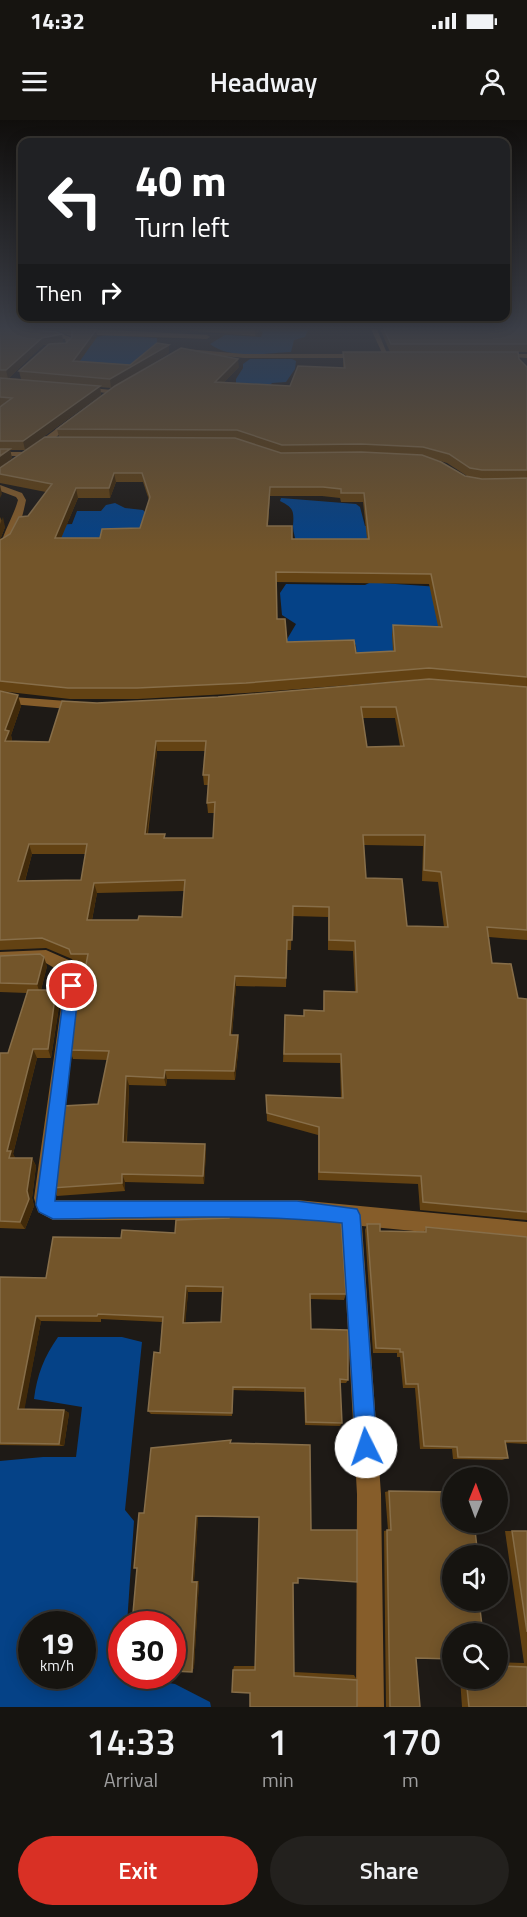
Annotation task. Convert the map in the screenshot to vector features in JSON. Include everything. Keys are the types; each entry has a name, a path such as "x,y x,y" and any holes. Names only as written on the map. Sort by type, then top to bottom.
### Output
{"street":[{"path":"18,461 79,417"},
{"path":"45,442 57,442"},
{"path":"0,454 28,454"},
{"path":"0,488 19,495 22,500 19,515 4,545 0,547"},
{"path":"0,696 43,704 88,706"},
{"path":"0,958 46,956 65,966 72,986 45,1205 53,1210 297,1210 527,1232"},
{"path":"351,1215 369,1494 369,1707"}],"water":[{"path":"281,498 356,504 360,507 365,526 391,526 394,540 297,547 292,511 280,501"},
{"path":"115,503 125,508 143,510 158,525 96,538 85,544 44,534 55,525 72,524 77,511 101,511 106,505"},
{"path":"367,568 379,568 381,583 440,587 460,611 401,681 383,679 372,671 357,658 356,645 351,640 294,649 286,641 296,624 282,615 280,593 286,584 365,585 369,583"},
{"path":"58,1337 122,1337 142,1342 125,1510 134,1521 128,1611 108,1611 108,1689 185,1689 210,1702 211,1707 0,1707 0,1461 76,1457 82,1407 34,1399 45,1359"}],"building":[{"path":"5,403 76,403 23,441 0,441 0,407"},
{"path":"92,403 527,403 527,470 470,468 449,454 423,447 361,444 282,445 237,430 57,429"},
{"path":"45,437 235,438 281,453 361,452 422,455 441,462 465,476 482,479 527,478 527,677 429,668 246,683 137,688 68,688 0,681 0,540 10,534 19,517 28,516 52,484 0,474 0,468","holes":["114,473 142,473 150,497 140,528 102,529 100,538 55,538 76,488 109,488","270,487 341,489 341,493 364,493 369,539 292,539 292,526 267,526","276,572 431,574 442,627 393,625 395,651 356,653 354,640 287,642 285,619 277,619"]},
{"path":"0,449 10,449 0,456"},
{"path":"429,679 527,687 527,930 487,927 492,963 511,964 518,998 527,999 527,1212 423,1202 421,1176 319,1172 319,1127 267,1113 266,1095 343,1098 341,1054 284,1054 285,1015 304,1016 304,1010 324,1011 324,991 357,992 355,941 329,940 329,907 293,906 292,940 287,940 286,978 235,976 230,1035 238,1035 234,1071 165,1070 164,1078 126,1076 123,1142 205,1144 203,1176 122,1174 122,1183 52,1188 63,1106 98,1104 109,1051 70,1050 77,991 81,991 88,954 71,954 69,949 42,938 0,940 0,691 18,695 5,730 9,731 5,741 49,742 62,701 97,703 218,697","holes":["361,707 396,707 404,746 367,747","156,741 206,741 203,775 209,775 207,803 215,802 213,838 164,838 165,834 145,834","363,835 425,835 424,870 441,872 448,927 407,926 402,879 366,878","29,844 87,844 81,880 18,881","185,880 182,917 139,916 138,920 87,920 94,883"]},
{"path":"40,954 44,957 37,984 0,983 0,956"},
{"path":"28,990 56,990 48,1049 33,1049 7,1151 11,1151 9,1158 32,1158 27,1191 29,1199 20,1222 0,1221 0,1053 8,1053"},
{"path":"229,1215 298,1215 341,1219 346,1294 310,1294 311,1329 348,1330 348,1380 340,1379 342,1423 306,1422 305,1388 233,1387 232,1413 148,1411 154,1352 160,1353 163,1317 98,1314 97,1316 36,1316 18,1409 64,1410 59,1444 0,1443 0,1277 46,1278 53,1237 121,1238 122,1230 175,1233 176,1220 229,1218","holes":["186,1286 223,1287 221,1322 183,1323"]},
{"path":"367,1224 380,1224 380,1231 426,1232 426,1227 527,1237 527,1441 505,1441 508,1458 458,1457 457,1447 424,1446 418,1384 406,1384 403,1352 400,1352 400,1349 376,1348"},
{"path":"231,1440 230,1443 310,1445 311,1530 357,1530 357,1582 298,1578 298,1583 293,1583 294,1676 357,1680 357,1707 250,1707 250,1693 232,1692 233,1670 255,1670 259,1517 196,1516 192,1582 197,1582 192,1672 186,1672 186,1611 133,1611 139,1513 144,1513 151,1448"},
{"path":"389,1491 442,1492 442,1533 475,1533 477,1545 442,1545 442,1611 480,1611 482,1623 442,1623 442,1659 416,1658 420,1707 390,1707 387,1530 391,1530"},
{"path":"512,1531 527,1531 527,1632"},
{"path":"508,1666 527,1667 527,1707 469,1707 467,1689 508,1689"}],"route":[{"path":"72,986 44,1198 45,1205 53,1210 249,1209 297,1210 351,1215 366,1447"}]}
